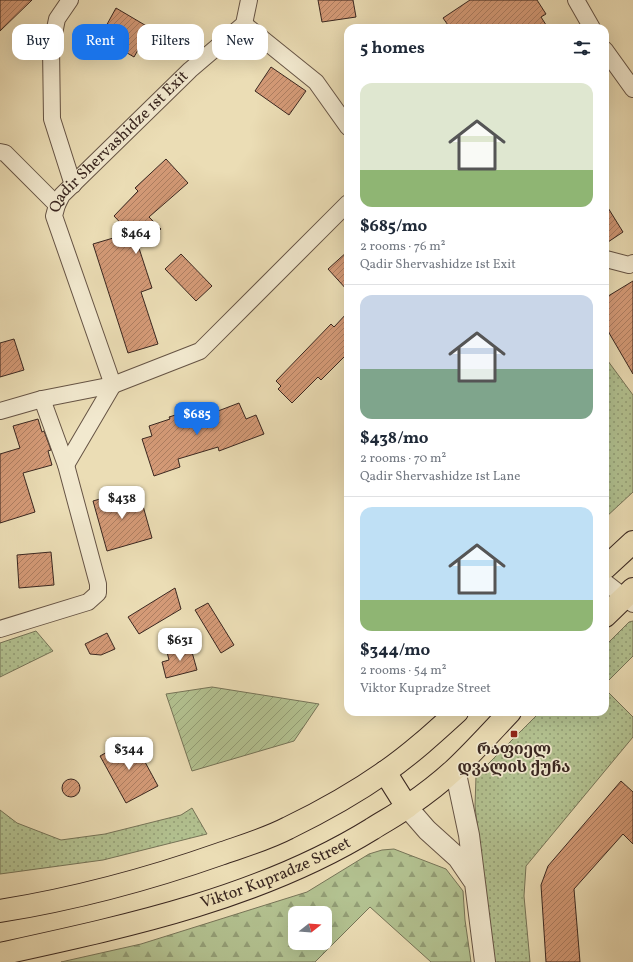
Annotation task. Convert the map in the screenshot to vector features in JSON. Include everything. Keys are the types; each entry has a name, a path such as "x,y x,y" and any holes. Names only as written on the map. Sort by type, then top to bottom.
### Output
{"main road":[{"path":"609,564 633,542"},
{"path":"609,613 630,596"},
{"path":"0,911 88,893 143,879 247,845 287,829 334,804 385,772 424,742 453,716"},
{"name":"Viktor Kupradze Street","path":"0,954 95,933 215,900 290,872 356,839 407,807 455,769 506,716"},
{"path":"385,772 407,807"}],"street":[{"path":"70,0 56,19 51,48 52,119 73,185"},
{"path":"244,24 249,0"},
{"path":"576,0 590,24"},
{"path":"268,43 316,82 344,121"},
{"name":"Qadir Shervashidze 1st Exit","path":"114,385 54,216 57,205 62,195 190,70 212,51"},
{"path":"609,56 633,89"},
{"path":"0,152 5,153 57,205"},
{"path":"0,411 42,399 114,385 200,351 344,207"},
{"path":"609,260 628,265 633,263"},
{"path":"66,465 114,385"},
{"path":"0,629 88,602 98,593 98,584 66,465 42,399"},
{"path":"609,584 630,596"},
{"path":"455,769 469,835 485,962"},
{"path":"407,807 427,830 458,858 474,881"}],"green space":[{"path":"609,362 633,395 633,492 609,514"},
{"path":"633,621 633,656 609,680 609,642 629,622"},
{"path":"36,631 53,651 0,677 0,643"},
{"path":"212,687 319,704 294,741 192,771 166,694"},
{"path":"609,693 633,717 633,737 526,866 524,896 530,962 493,962 475,806 476,776 536,716 609,716"},
{"path":"192,808 207,834 103,860 0,874 0,810 17,823 61,840 105,834 181,815"},
{"path":"394,849 446,869 463,891 465,920 471,962 431,962 370,907 332,945 332,906 288,906 288,950 327,950 315,962 61,962 141,944 307,892 369,854 382,850"}],"building":[{"path":"0,0 32,0 0,31"},
{"path":"318,0 353,0 356,17 322,22"},
{"path":"470,0 537,0 546,14 541,17 545,24 447,24 443,18"},
{"path":"116,8 143,24 137,24 137,52 134,57 129,54 129,24 107,24"},
{"path":"271,67 306,91 289,115 255,91"},
{"path":"166,159 188,183 149,217 161,229 143,247 136,239 152,288 141,292 158,344 128,353 93,244 130,233 114,216 138,191 135,188"},
{"path":"609,209 623,232 609,241"},
{"path":"181,254 212,286 196,301 165,269"},
{"path":"344,255 344,287 328,269"},
{"path":"633,281 633,374 609,333 609,296"},
{"path":"344,316 344,357 321,380 318,377 292,403 278,389 281,386 276,381 331,324 334,327"},
{"path":"14,339 24,370 0,377 0,343"},
{"path":"239,403 246,419 256,415 264,434 219,451 218,447 178,459 180,467 154,476 142,439 152,436 149,426 170,419 169,417 195,409 197,419"},
{"path":"38,419 42,432 44,431 51,450 48,451 52,465 23,473 35,512 0,523 0,454 20,448 13,426"},
{"path":"138,488 152,538 107,551 93,501"},
{"path":"51,552 54,585 19,588 17,555"},
{"path":"175,588 181,609 139,634 128,617"},
{"path":"208,603 234,645 221,653 195,610"},
{"path":"107,633 115,649 101,655 90,654 85,644"},
{"path":"190,645 197,670 166,678 162,662 169,660 167,652"},
{"path":"132,738 158,786 126,803 100,756"},
{"path":"71,779 77,782 80,788 77,794 71,797 65,794 62,788 65,782"},
{"path":"621,781 633,792 633,844 623,834 574,889 580,962 546,962 541,885 548,866"}],"place":[{"name":"რაფიელ დვალის ქუჩა","path":"514,734"}]}
